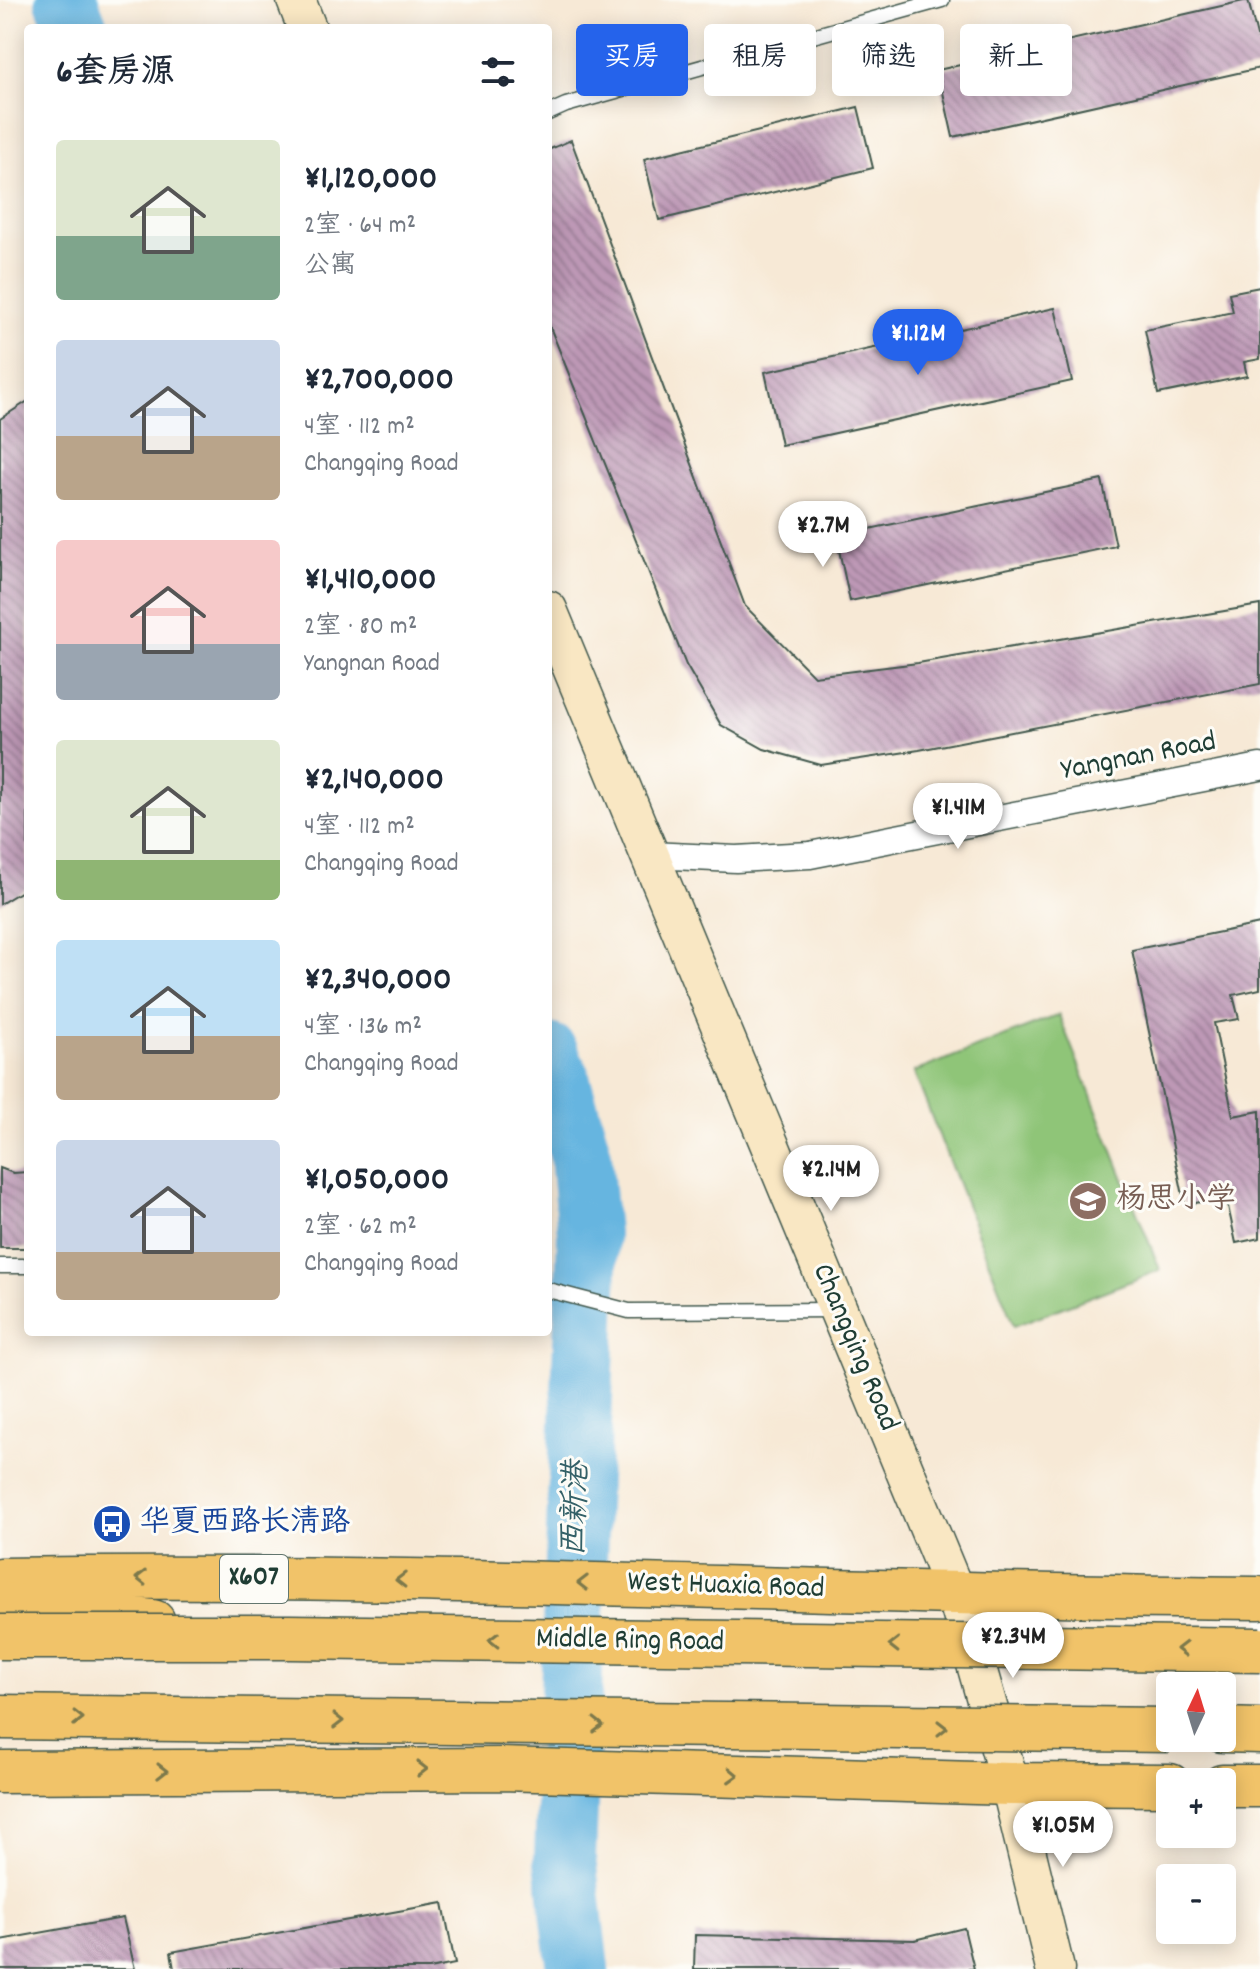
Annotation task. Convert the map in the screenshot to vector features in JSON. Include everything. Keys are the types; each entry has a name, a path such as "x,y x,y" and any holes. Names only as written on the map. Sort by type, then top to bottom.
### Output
{"highway":[{"path":"0,1604 290,1637"},
{"name":"Middle Ring Road","path":"0,1637 290,1637 1260,1650"},
{"path":"0,1717 1156,1730"},
{"path":"1236,1730 1260,1731"}],"main road":[{"path":"296,0 305,24"},
{"name":"Changqing Road","path":"552,620 956,1594 1010,1784 1055,1969"},
{"name":"West Huaxia Road","path":"0,1579 132,1577 507,1581 956,1594 1260,1598"},
{"path":"0,1772 501,1769 1010,1784 1156,1785"},
{"path":"1236,1786 1260,1786"}],"street":[{"name":"Yangnan Road","path":"650,855 736,859 810,855 1260,767"}],"lane":[{"path":"552,111 942,0"},
{"path":"0,1266 24,1266"},
{"path":"552,1291 629,1311 838,1310"}],"green space":[{"path":"1059,1015 1160,1270 1014,1326 914,1072"}],"building":[{"path":"1248,0 1260,48 1260,68 953,137 944,96 944,69 960,65 960,96 1072,96 1072,40"},
{"path":"858,107 873,168 659,220 644,159"},
{"path":"571,140 745,606 814,676 918,663 1260,605 1260,684 919,750 821,765 764,749 721,725 686,665 552,332 552,148"},
{"path":"1260,287 1260,359 1244,362 1247,376 1158,394 1145,330 1233,312 1229,293"},
{"path":"1055,308 1072,381 781,445 765,372"},
{"path":"24,404 24,889 0,904 0,419"},
{"path":"1102,480 1116,546 850,601 836,536"},
{"path":"1260,924 1260,989 1233,995 1239,1019 1214,1023 1233,1116 1260,1111 1260,1238 1236,1243 1226,1197 1185,1205 1132,950"},
{"path":"0,1168 13,1173 24,1172 24,1248 0,1248"},
{"path":"443,1903 455,1964 429,1969 174,1969 171,1952"},
{"path":"123,1918 135,1969 0,1969 0,1940"},
{"path":"964,1928 974,1969 694,1969 695,1935 915,1940"}],"waterway":[{"name":"西新港","path":"66,0 75,24"},
{"name":"西新港","path":"552,1063 581,1156 588,1234 565,1859 578,1969"}],"place":[{"name":"杨思小学","path":"1088,1201"},
{"name":"华夏西路长清路","path":"112,1524"}]}
